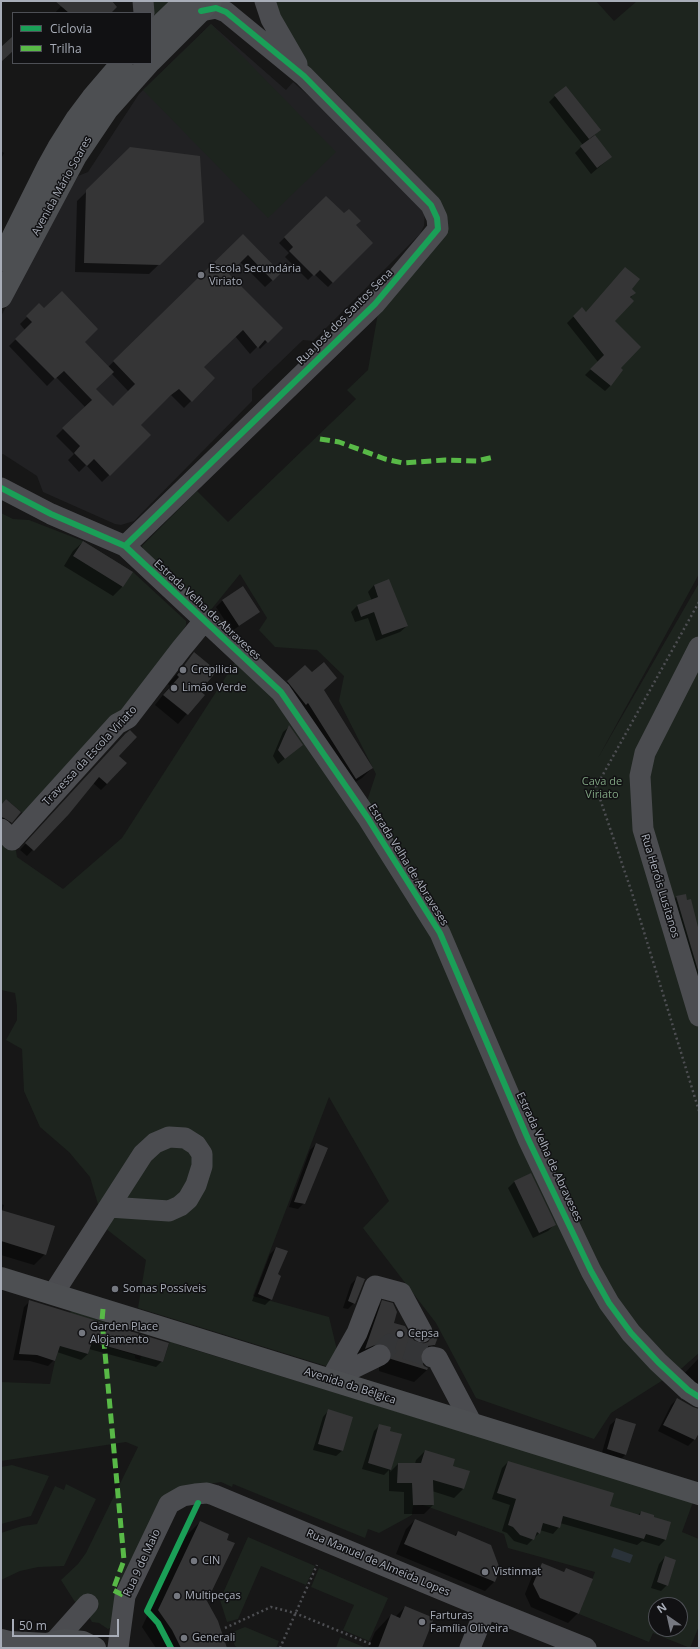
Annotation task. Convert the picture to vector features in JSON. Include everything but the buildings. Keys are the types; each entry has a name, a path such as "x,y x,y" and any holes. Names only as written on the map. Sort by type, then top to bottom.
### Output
{"main road":[{"path":"152,33 199,4"},
{"name":"Avenida Mário Soares","path":"152,60 199,4"},
{"name":"Avenida Mário Soares","path":"1,260 58,148 92,98 121,64"},
{"name":"Avenida Mário Soares","path":"1,297 76,156 107,110 148,64"},
{"name":"Avenida da Bélgica","path":"1,1278 699,1494"},
{"path":"1,1640 47,1644 74,1640 83,1642 95,1648"}],"street":[{"path":"143,1 144,12"},
{"name":"Rua José dos Santos Sena","path":"265,1 271,19 304,76"},
{"name":"Rua José dos Santos Sena","path":"125,546 374,304 438,229 437,218 431,205 304,76 226,12 199,4"},
{"name":"Estrada Velha de Abraveses","path":"1,488 51,514 125,546 281,692 367,818 440,933 528,1139 590,1271 609,1303 631,1333 663,1367 688,1390 699,1397"},
{"name":"Travessa da Escola Viriato","path":"1,829 12,840 117,724 128,718 204,621"},
{"name":"Rua Heróis Lusitanos","path":"699,647 645,753 640,776 643,829 695,988 699,1016"},
{"path":"53,1294 143,1154 155,1143 169,1137 185,1138 196,1145 202,1154 202,1166 196,1185 188,1199 180,1206 169,1211 109,1207"},
{"path":"331,1379 357,1333 375,1286 401,1293 422,1332"},
{"path":"331,1379 380,1355"},
{"path":"434,1356 472,1424"},
{"name":"Rua Manuel de Almeida Lopes","path":"169,1504 183,1496 195,1494 214,1495 586,1648"},
{"name":"Rua 9 de Maio","path":"118,1648 125,1596 169,1504"},
{"path":"47,1644 88,1604"},
{"path":"470,1648 486,1608"}],"path":[{"path":"280,1648 317,1565"},
{"path":"225,1628 271,1607 295,1613 373,1645"}],"shaded area":[{"name":"Escola Secundária Viriato","path":"211,24 286,90 293,82 335,119 425,211 424,226 420,234 313,341 303,340 252,389 252,401 134,521 121,525 115,524 43,492 37,476 3,454 1,455 1,316 78,176 88,172 139,94"},
{"path":"614,1548 633,1555 630,1563 611,1557"}],"green space":[{"path":"149,1 171,1 154,17"},
{"name":"Cava de Viriato","path":"273,1 596,1 614,21 637,1 699,1 699,574 598,758 699,583 699,1353 682,1368 611,1413 594,1439 476,1398 436,1323 363,1228 389,1201 329,1097 253,1296 329,1317 342,1371 138,1308 146,1260 105,1228 90,1177 69,1152 40,1127 24,1091 22,1049 6,1040 17,1020 17,1006 15,993 1,990 1,821 13,831 17,857 63,889 122,838 236,661 268,690 360,822 376,774 339,701 344,676 317,650 275,647 259,630 267,618 240,574 210,611 144,552 142,546 197,491 228,522 356,399 347,390 368,370 378,313 440,237 376,137 339,96 314,76 291,42"},
{"path":"211,24 336,152 268,218 143,90"},
{"path":"1,513 13,519 29,520 83,541 133,572 186,621 186,625 179,638 128,708 26,816 6,799 1,805"},
{"path":"71,1310 105,1322 106,1346 135,1355 135,1358 140,1360 141,1355 163,1362 170,1341 693,1502 682,1532 699,1539 699,1626 690,1648 663,1637 688,1637 688,1597 648,1597 648,1637 651,1637 649,1642 579,1614 595,1572 508,1548 504,1534 423,1505 413,1506 412,1515 379,1533 368,1529 365,1538 233,1484 232,1487 221,1482 186,1488 110,1628 108,1629 99,1623 92,1622 89,1617 92,1611 99,1608 84,1599 75,1602 61,1580 78,1564 86,1553 138,1447 126,1442 1,1461 1,1382 50,1384 55,1361"},
{"path":"12,1465 49,1476 31,1516 1,1524 1,1467"},
{"path":"66,1484 96,1499 64,1566 38,1567 20,1571 1,1580 1,1533 22,1526 37,1524 55,1486 64,1490"},
{"path":"248,1537 315,1566 306,1585 261,1566 238,1619 227,1622 220,1600"},
{"path":"319,1568 388,1598 369,1641 343,1630 354,1605 311,1587"},
{"path":"245,1627 279,1641 276,1648 238,1648 235,1646 230,1633"},
{"path":"340,1637 366,1648 336,1648"}],"tunnel":[{"path":"380,1355 390,1344 432,1357"}],"marked path":[{"path":"320,439 339,442 385,459 403,463 445,460 477,461 494,457"},
{"path":"103,1309 102,1320 124,1560 113,1590 125,1596"}],"cycle path":[{"path":"125,546 375,304 438,229 437,218 431,205 304,76 226,12 216,8 201,11"},
{"path":"1,488 51,514 125,546 281,692 367,817 440,933 528,1139 591,1271 609,1303 631,1333 658,1362 688,1390 699,1397"},
{"path":"171,1648 158,1623 147,1611 198,1503"}],"place":[{"name":"Escola Secundária Viriato","path":"201,275"},
{"name":"Crepilicia","path":"183,670"},
{"name":"Limão Verde","path":"174,688"},
{"name":"Somas Possíveis","path":"115,1289"},
{"name":"Garden Place Alojamento","path":"82,1333"},
{"name":"Cepsa","path":"400,1334"},
{"name":"CIN","path":"194,1561"},
{"name":"Vistinmat","path":"485,1572"},
{"name":"Multipeças","path":"177,1596"},
{"name":"Farturas Família Oliveira","path":"422,1622"},
{"name":"Generali","path":"184,1638"}]}
